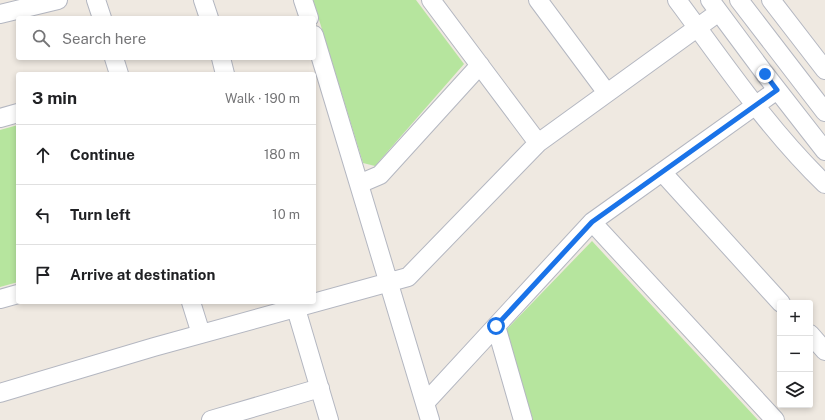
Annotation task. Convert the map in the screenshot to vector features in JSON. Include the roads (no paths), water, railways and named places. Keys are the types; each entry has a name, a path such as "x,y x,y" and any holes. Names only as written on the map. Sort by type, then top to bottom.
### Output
{"street":[{"path":"0,14 58,0"},
{"path":"96,0 101,16"},
{"path":"203,0 207,16"},
{"path":"304,0 308,16"},
{"path":"431,0 538,143"},
{"path":"538,0 607,93"},
{"path":"677,0 755,106 803,163 825,184"},
{"path":"739,0 825,112"},
{"path":"771,0 825,70"},
{"path":"316,300 408,278 538,143 698,28 714,6 825,151"},
{"path":"316,42 430,420"},
{"path":"115,60 118,72"},
{"path":"222,60 224,72"},
{"path":"359,184 380,175 480,66"},
{"path":"425,403 592,222 777,90"},
{"path":"0,118 16,114"},
{"path":"662,172 778,300"},
{"path":"592,222 775,420"},
{"path":"0,299 16,295"},
{"path":"192,304 201,334"},
{"path":"0,393 295,305 330,420"},
{"path":"496,326 523,420"},
{"path":"812,336 825,351"},
{"path":"216,419 320,388"}]}
